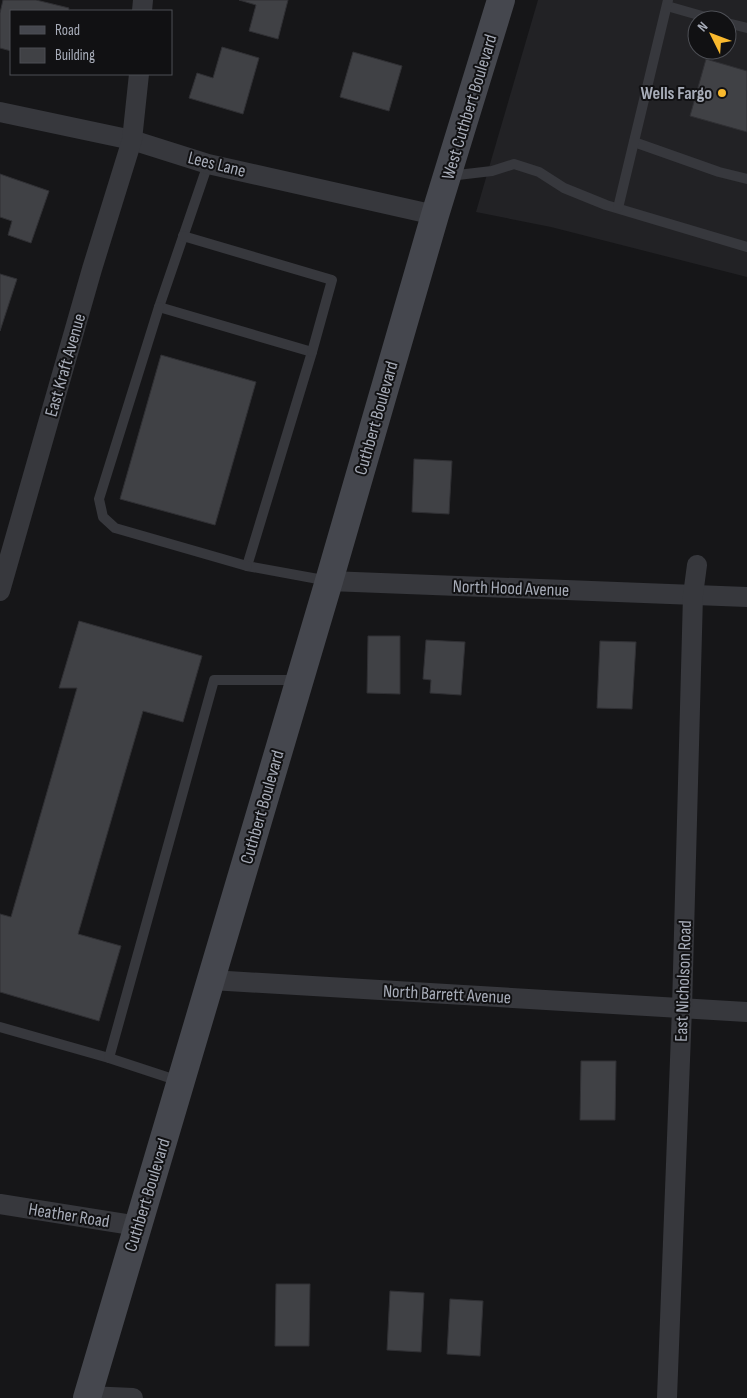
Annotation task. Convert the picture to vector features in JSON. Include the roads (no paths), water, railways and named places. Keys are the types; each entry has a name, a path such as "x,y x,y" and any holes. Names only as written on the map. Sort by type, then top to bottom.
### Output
{"main road":[{"name":"West Cuthbert Boulevard","path":"435,215 501,0"},
{"name":"Cuthbert Boulevard","path":"88,1397 435,215"}],"street":[{"name":"East Kraft Avenue","path":"0,591 92,269 132,140 139,75"},
{"name":"Lees Lane","path":"0,112 132,140 208,164 435,215"},
{"name":"East Nicholson Road","path":"668,1398 682,1008 693,595 697,565"},
{"name":"North Hood Avenue","path":"329,581 747,597"},
{"name":"North Barrett Avenue","path":"211,980 747,1012"},
{"name":"Heather Road","path":"0,1204 138,1226"},
{"path":"88,1397 133,1398"}],"lane":[{"path":"618,208 667,3 687,10"},
{"path":"634,142 719,172 747,179"},
{"path":"208,164 159,307 99,499 103,517 115,528 247,566 329,581"},
{"path":"448,176 492,171 514,164 539,172 564,188 606,205 747,247"},
{"path":"183,236 332,280 247,566"},
{"path":"159,307 312,352"},
{"path":"109,1058 214,680 300,680"},
{"path":"0,1027 181,1081"}],"place":[{"name":"Wells Fargo","path":"722,93"}]}
